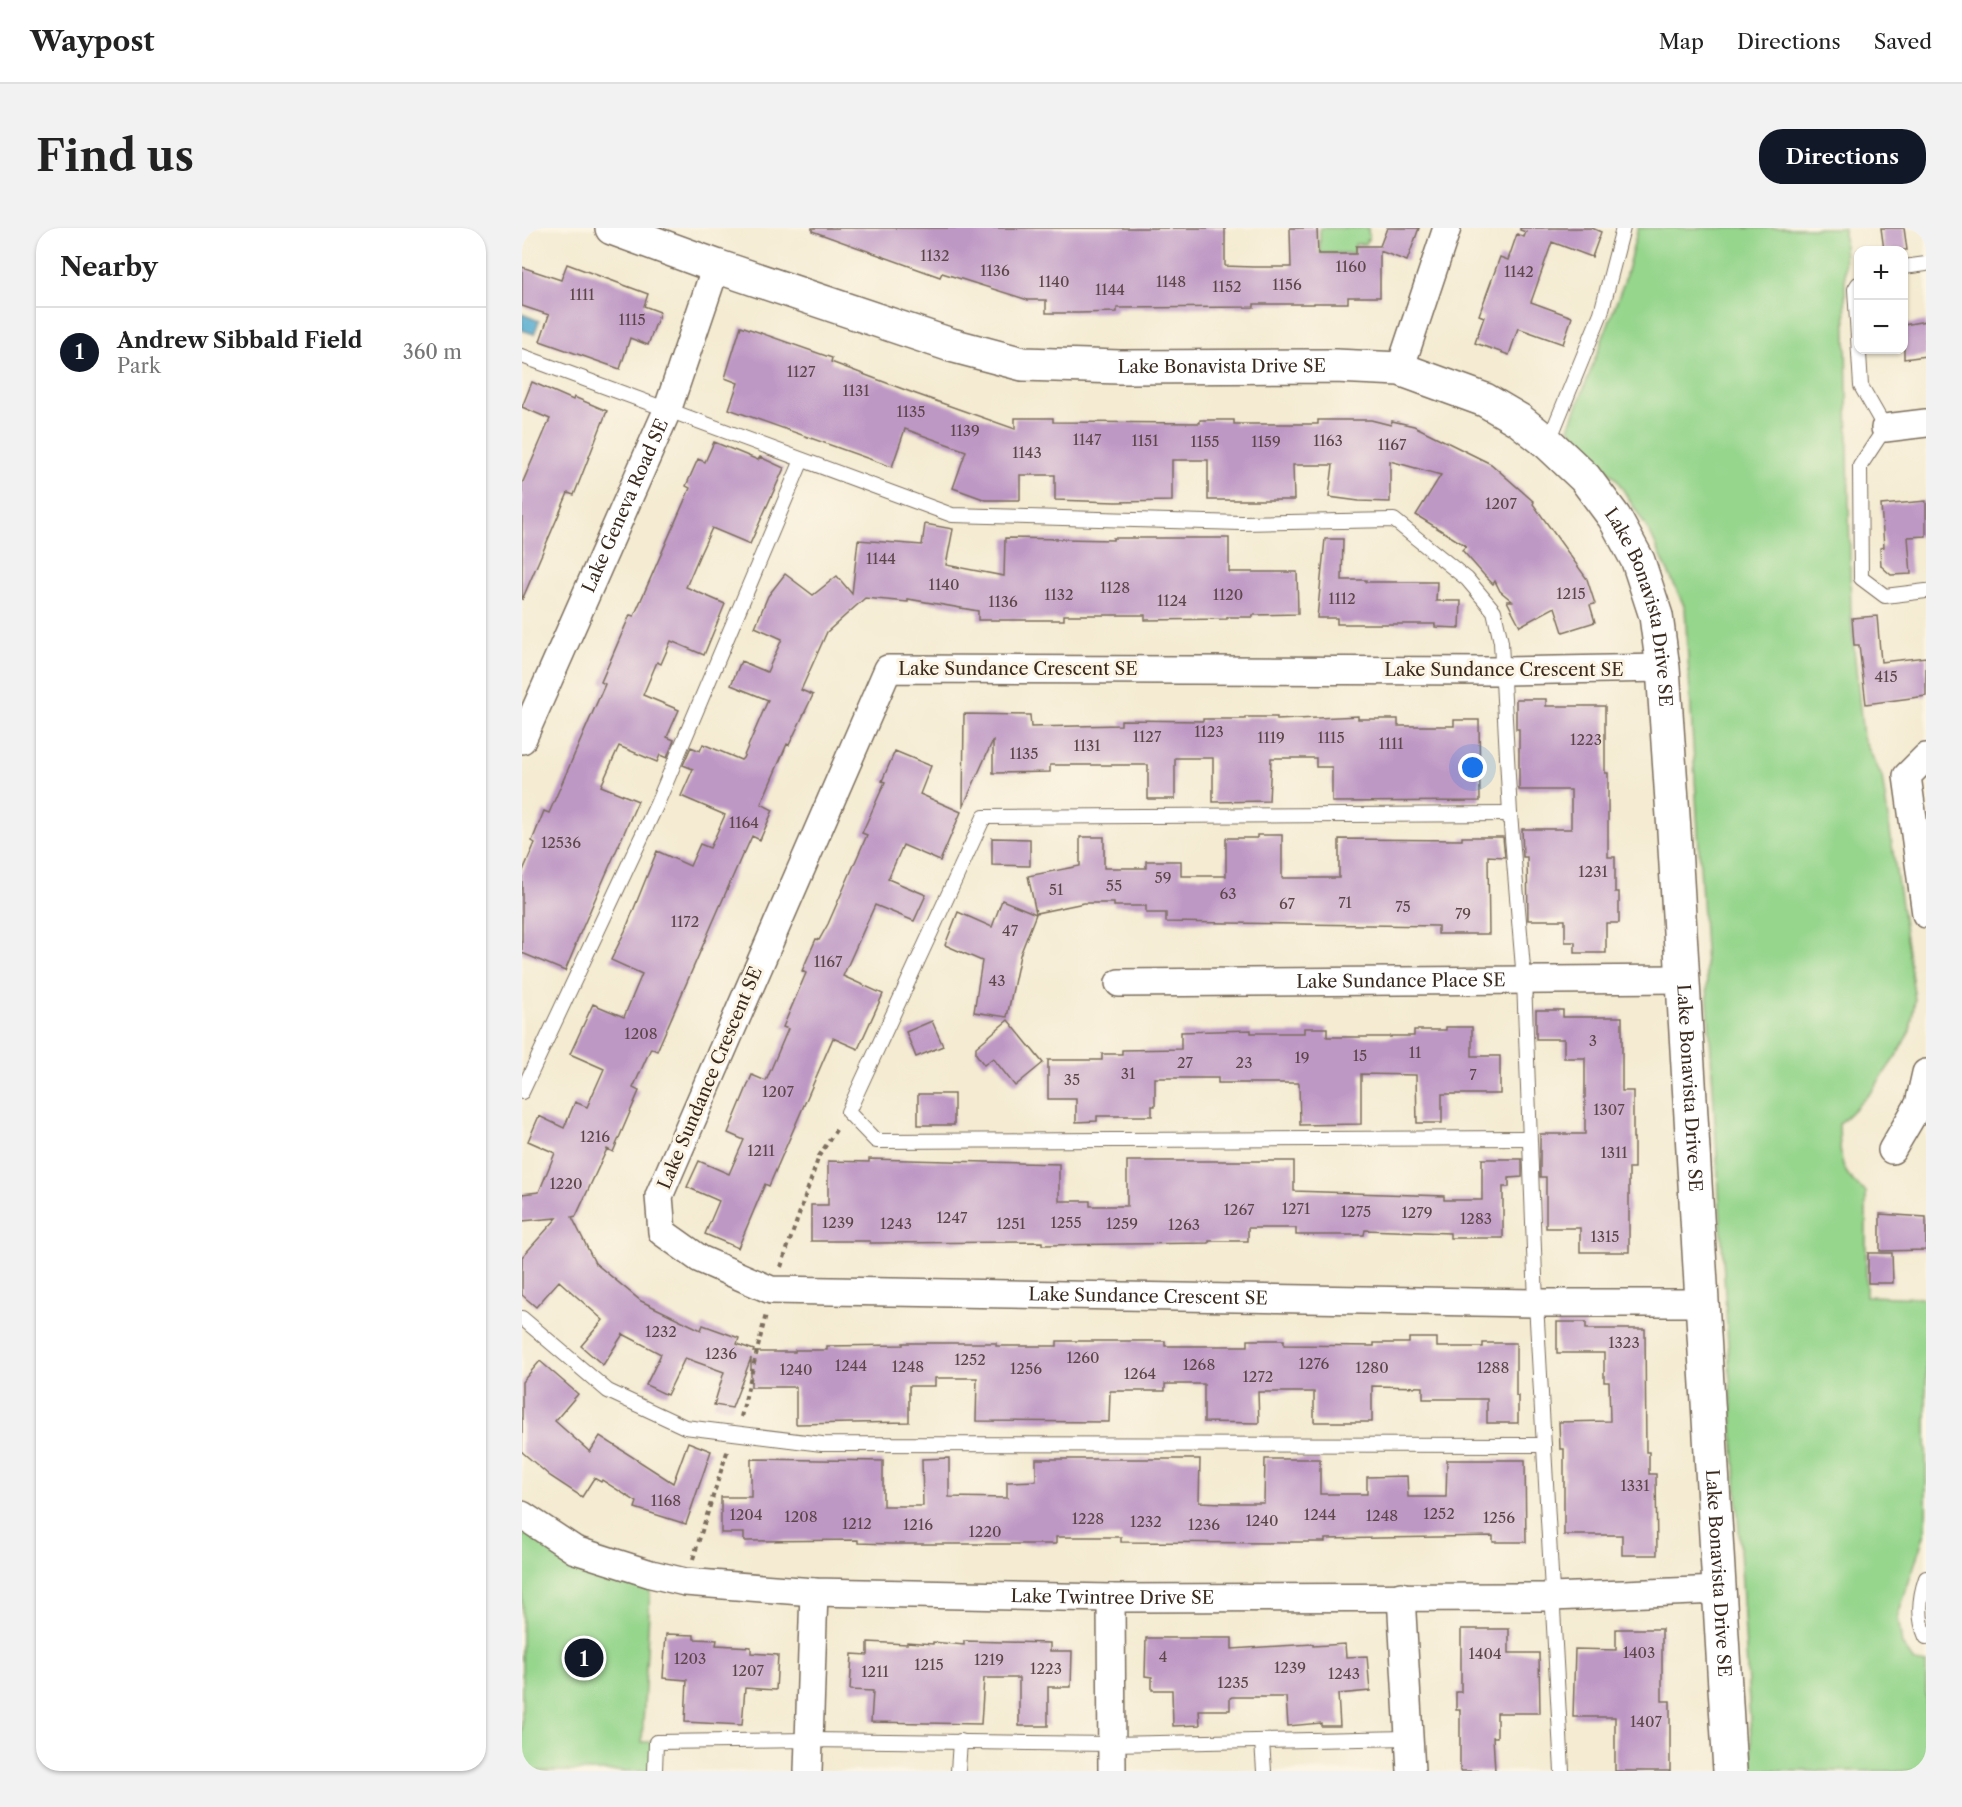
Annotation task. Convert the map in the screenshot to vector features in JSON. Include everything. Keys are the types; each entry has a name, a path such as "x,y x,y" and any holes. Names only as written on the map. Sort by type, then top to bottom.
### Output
{"street":[{"name":"Lake Bonavista Drive SE","path":"612,228 716,266 951,345 1023,364 1120,367 1335,366 1400,369 1485,400 1519,420 1548,443 1585,478 1614,517 1638,561 1656,616 1663,668 1730,1771"},
{"path":"1400,369 1447,228"},
{"name":"Lake Geneva Road SE","path":"522,740 667,411 716,266"},
{"path":"1885,428 1926,423"},
{"name":"Lake Sundance Crescent SE","path":"1663,668 1502,671 888,669 659,1196 662,1232 700,1259 771,1290 1536,1303 1703,1303"},
{"path":"1926,758 1907,776 1926,914"},
{"name":"Lake Sundance Place SE","path":"1119,983 1683,979"},
{"path":"1892,1150 1919,1104 1926,1073"},
{"name":"Lake Twintree Drive SE","path":"522,1515 575,1550 651,1574 685,1582 814,1592 1111,1598 1552,1597 1719,1590"},
{"path":"808,1771 814,1592"},
{"path":"1401,1596 1411,1771"},
{"path":"1111,1598 1112,1771"}],"lane":[{"path":"1548,443 1601,313 1623,228"},
{"path":"1908,266 1926,264"},
{"path":"1856,300 1861,386 1885,428 1860,466 1861,578 1886,596 1926,591"},
{"path":"522,356 952,515 1242,523 1394,520 1467,579 1494,611 1501,642 1510,814 1524,980 1536,1303 1562,1771"},
{"path":"522,1092 657,804 802,460"},
{"path":"1510,814 984,817 848,1112 876,1141 1529,1138"},
{"path":"522,1318 608,1391 685,1427 822,1444 1544,1445"},
{"path":"1926,1578 1920,1596 1920,1625 1926,1637"},
{"path":"655,1771 656,1742 810,1740 1112,1744 1408,1738"},
{"path":"958,1771 960,1741"},
{"path":"1262,1741 1264,1771"}],"path":[{"path":"685,1582 734,1433 740,1422 771,1290 819,1156 848,1112"}],"green space":[{"path":"1320,228 1368,228 1369,240 1366,240 1366,244 1355,244 1354,253 1320,253"},
{"path":"1638,228 1844,228 1851,620 1863,737 1882,777 1915,1000 1910,1030 1898,1053 1872,1091 1839,1124 1840,1145 1845,1170 1850,1178 1866,1192 1866,1296 1926,1298 1926,1530 1898,1615 1902,1645 1915,1662 1926,1664 1926,1771 1753,1771 1685,608 1650,533 1617,480 1569,428 1624,282"},
{"path":"522,1515 651,1574 642,1742 656,1742 655,1771 522,1771"}],"water":[{"path":"522,314 539,321 534,334 522,330"}],"building":[{"path":"812,228 1225,228 1225,266 1291,267 1290,228 1317,228 1318,254 1356,254 1356,246 1380,246 1387,228 1419,228 1407,261 1380,251 1380,297 1348,297 1348,303 1254,304 1254,307 1117,308 1117,312 1046,313 1046,300 1028,300 942,273 940,277 812,231"},
{"path":"1520,228 1592,228 1601,232 1592,257 1552,242 1531,302 1572,317 1563,344 1518,328 1509,355 1475,343 1484,317 1479,315 1500,257 1508,260 1517,234 1524,237 1526,232"},
{"path":"1881,228 1904,228 1906,246 1883,246"},
{"path":"567,264 648,294 644,306 660,312 648,345 630,338 620,369 540,341 549,315 522,306 522,267 561,280"},
{"path":"1926,321 1926,356 1904,359 1904,354 1908,354 1908,324"},
{"path":"741,326 832,358 831,362 916,394 1015,429 1015,418 1053,418 1053,422 1200,423 1200,420 1234,420 1234,424 1318,424 1318,420 1371,420 1391,425 1392,421 1414,426 1491,464 1534,502 1533,504 1587,579 1595,604 1590,605 1595,622 1563,632 1555,607 1520,626 1507,601 1512,601 1500,591 1495,581 1493,584 1462,550 1466,546 1416,515 1441,475 1390,461 1390,502 1359,501 1329,497 1333,465 1293,465 1294,500 1208,500 1208,460 1172,460 1172,501 1055,500 1055,475 1020,475 1020,500 986,500 953,488 966,451 905,429 892,467 729,409 738,383 725,378"},
{"path":"532,382 573,400 574,397 607,411 574,495 568,493 522,600 522,484 550,419 522,407"},
{"path":"714,442 758,460 760,457 784,468 750,544 712,528 700,554 686,587 725,604 704,655 671,641 661,664 657,662 643,695 679,710 667,737 674,740 667,758 660,755 657,762 619,746 601,786 638,801 565,971 522,953 522,873 535,843 532,841 544,811 549,813 605,684 601,682 630,615 634,616 690,488 686,486 698,459 705,462"},
{"path":"1926,501 1926,536 1908,537 1911,574 1891,575 1881,566 1880,548 1884,547 1881,505"},
{"path":"925,524 953,529 946,565 1004,576 1005,538 1113,540 1113,538 1229,538 1229,572 1297,572 1298,614 1253,615 1253,617 1227,617 1227,619 1145,620 1145,615 1064,615 1064,620 978,620 978,611 908,599 908,602 865,598 827,632 801,690 813,695 789,745 787,744 761,804 773,810 760,840 752,836 743,853 657,1051 651,1048 633,1088 639,1091 613,1152 607,1149 576,1216 572,1217 595,1263 641,1301 701,1330 703,1325 739,1338 737,1344 754,1350 753,1352 795,1352 795,1350 827,1350 827,1346 903,1345 903,1343 996,1343 996,1346 1057,1346 1057,1341 1165,1341 1165,1346 1248,1346 1248,1340 1284,1340 1284,1345 1374,1346 1374,1343 1409,1343 1409,1338 1437,1338 1437,1347 1483,1347 1483,1343 1516,1343 1518,1423 1487,1423 1487,1399 1423,1399 1423,1387 1372,1386 1372,1422 1314,1422 1314,1392 1258,1392 1259,1423 1204,1422 1204,1384 1165,1384 1165,1391 1110,1391 1109,1422 976,1421 977,1378 935,1378 935,1386 909,1386 909,1422 796,1424 796,1387 751,1387 751,1358 732,1408 714,1405 724,1372 685,1358 667,1395 646,1385 661,1354 623,1334 603,1365 581,1346 603,1320 559,1281 536,1307 522,1295 522,1257 557,1218 522,1221 522,1194 539,1192 555,1153 528,1141 539,1116 564,1128 575,1102 587,1107 604,1069 570,1054 593,1004 624,1017 642,974 611,960 657,851 690,866 700,844 710,848 725,815 681,796 693,769 683,765 691,747 700,751 703,744 741,760 743,758 768,700 731,685 741,661 767,672 782,639 755,627 768,596 785,574 813,595 837,576 852,594 858,540 922,545"},
{"path":"1325,539 1343,539 1342,580 1437,582 1436,601 1461,601 1460,628 1435,627 1435,624 1337,624 1337,618 1317,618"},
{"path":"1877,616 1881,662 1926,657 1926,696 1866,704 1859,645 1854,645 1852,618"},
{"path":"1516,699 1546,699 1546,706 1605,706 1608,857 1615,857 1615,892 1619,892 1619,923 1606,923 1606,953 1575,953 1575,942 1565,942 1565,920 1528,920 1527,857 1523,857 1522,829 1571,829 1571,790 1519,790 1519,729 1516,729"},
{"path":"964,714 1030,715 1031,727 1121,725 1121,720 1203,721 1203,719 1245,719 1245,717 1277,717 1277,720 1358,716 1358,719 1398,719 1398,726 1454,726 1454,720 1479,720 1480,801 1332,802 1332,767 1316,767 1316,758 1271,758 1269,801 1213,802 1213,758 1175,758 1175,799 1148,799 1148,765 1050,765 1050,772 993,773 993,740 963,807"},
{"path":"895,751 931,766 920,794 961,812 940,861 903,845 888,879 926,895 914,921 875,905 843,976 883,994 858,1049 833,1038 769,1186 765,1184 738,1248 705,1234 719,1201 687,1187 699,1161 729,1174 744,1140 728,1133 752,1075 766,1081 788,1029 783,1027 806,973 802,971 816,939 819,940 828,924 867,835 862,833 885,782 882,781"},
{"path":"1257,835 1282,835 1282,878 1339,878 1339,839 1462,840 1462,837 1503,837 1505,857 1488,856 1489,934 1438,934 1438,926 1166,922 1166,913 1146,913 1146,906 1114,906 1114,903 1084,903 1036,913 1028,876 1080,866 1080,837 1104,837 1104,868 1146,868 1146,861 1181,861 1181,876 1226,876 1226,838 1257,838"},
{"path":"992,838 1030,839 1030,866 992,865"},
{"path":"1002,900 1036,914 1020,955 1007,1017 974,1012 982,961 945,945 958,912 992,927"},
{"path":"1536,1010 1563,1010 1563,1017 1622,1017 1622,1091 1633,1091 1634,1168 1629,1168 1629,1252 1580,1252 1580,1228 1546,1228 1546,1177 1540,1177 1540,1134 1585,1134 1585,1058 1564,1058 1564,1039 1536,1039"},
{"path":"1008,1020 1043,1063 1015,1086 993,1058 984,1065 976,1054 976,1047"},
{"path":"932,1021 943,1046 916,1057 906,1032"},
{"path":"1446,1027 1472,1027 1472,1056 1500,1056 1500,1094 1442,1094 1442,1123 1417,1123 1416,1075 1361,1074 1361,1124 1300,1125 1299,1083 1218,1083 1218,1078 1155,1078 1155,1106 1152,1106 1152,1116 1097,1116 1097,1121 1076,1122 1076,1099 1048,1099 1048,1060 1102,1060 1102,1054 1122,1054 1122,1050 1181,1049 1181,1032 1251,1030 1251,1033 1304,1033 1304,1028 1327,1028 1327,1037 1391,1037 1414,1036 1414,1030 1446,1030"},
{"path":"918,1094 954,1094 954,1125 918,1125"},
{"path":"869,1159 1059,1164 1059,1201 1090,1201 1090,1206 1127,1206 1127,1161 1294,1161 1294,1191 1444,1196 1444,1200 1482,1200 1482,1159 1522,1159 1522,1177 1509,1178 1509,1187 1503,1187 1503,1238 1450,1238 1450,1233 1365,1230 1364,1235 1296,1235 1296,1228 1248,1228 1248,1241 1209,1241 1209,1243 1042,1245 1042,1242 811,1241 811,1205 828,1205 828,1161 869,1162"},
{"path":"1880,1214 1926,1217 1926,1250 1880,1251"},
{"path":"1868,1253 1892,1253 1893,1283 1868,1283"},
{"path":"1557,1322 1586,1322 1586,1329 1645,1329 1646,1452 1649,1452 1649,1474 1656,1474 1657,1555 1622,1555 1622,1535 1564,1535 1564,1449 1560,1449 1559,1422 1610,1421 1609,1382 1604,1382 1604,1353 1557,1353"},
{"path":"540,1361 578,1394 555,1421 590,1452 600,1436 673,1483 688,1442 711,1451 686,1524 635,1508 637,1502 602,1480 601,1482 594,1478 582,1497 550,1476 522,1452 522,1382"},
{"path":"949,1458 949,1497 1007,1498 1007,1482 1036,1481 1036,1459 1200,1459 1199,1502 1223,1503 1264,1503 1265,1459 1320,1459 1320,1494 1367,1494 1367,1477 1407,1476 1408,1497 1446,1497 1447,1460 1525,1460 1526,1542 1493,1542 1493,1536 1325,1539 1325,1542 1289,1543 1121,1542 1121,1537 1056,1537 1056,1544 891,1544 858,1543 858,1540 744,1541 744,1533 721,1533 721,1497 751,1497 751,1459 883,1461 883,1506 923,1506 922,1459"},
{"path":"1461,1629 1509,1629 1509,1653 1539,1653 1540,1713 1497,1713 1497,1737 1493,1737 1495,1771 1460,1771 1460,1710 1456,1710 1456,1692 1461,1692"},
{"path":"1616,1629 1662,1629 1662,1701 1670,1701 1670,1771 1615,1771 1615,1717 1573,1717 1575,1649 1616,1650"},
{"path":"666,1634 694,1635 694,1639 717,1640 716,1645 751,1647 751,1653 778,1655 776,1690 745,1688 742,1725 685,1722 687,1680 663,1678"},
{"path":"1146,1638 1232,1638 1232,1649 1345,1644 1346,1657 1367,1656 1370,1691 1338,1694 1340,1726 1321,1726 1321,1723 1288,1726 1286,1697 1232,1697 1230,1698 1230,1710 1199,1710 1200,1725 1173,1726 1172,1690 1152,1690 1152,1677 1145,1676"},
{"path":"964,1641 1050,1643 1050,1651 1072,1651 1071,1687 1048,1687 1048,1726 1019,1726 1019,1678 984,1678 981,1724 871,1722 873,1691 850,1690 852,1654 868,1655 868,1642 933,1644 933,1642 964,1645"}],"place":[{"name":"Andrew Sibbald Field","path":"584,1658"}]}
